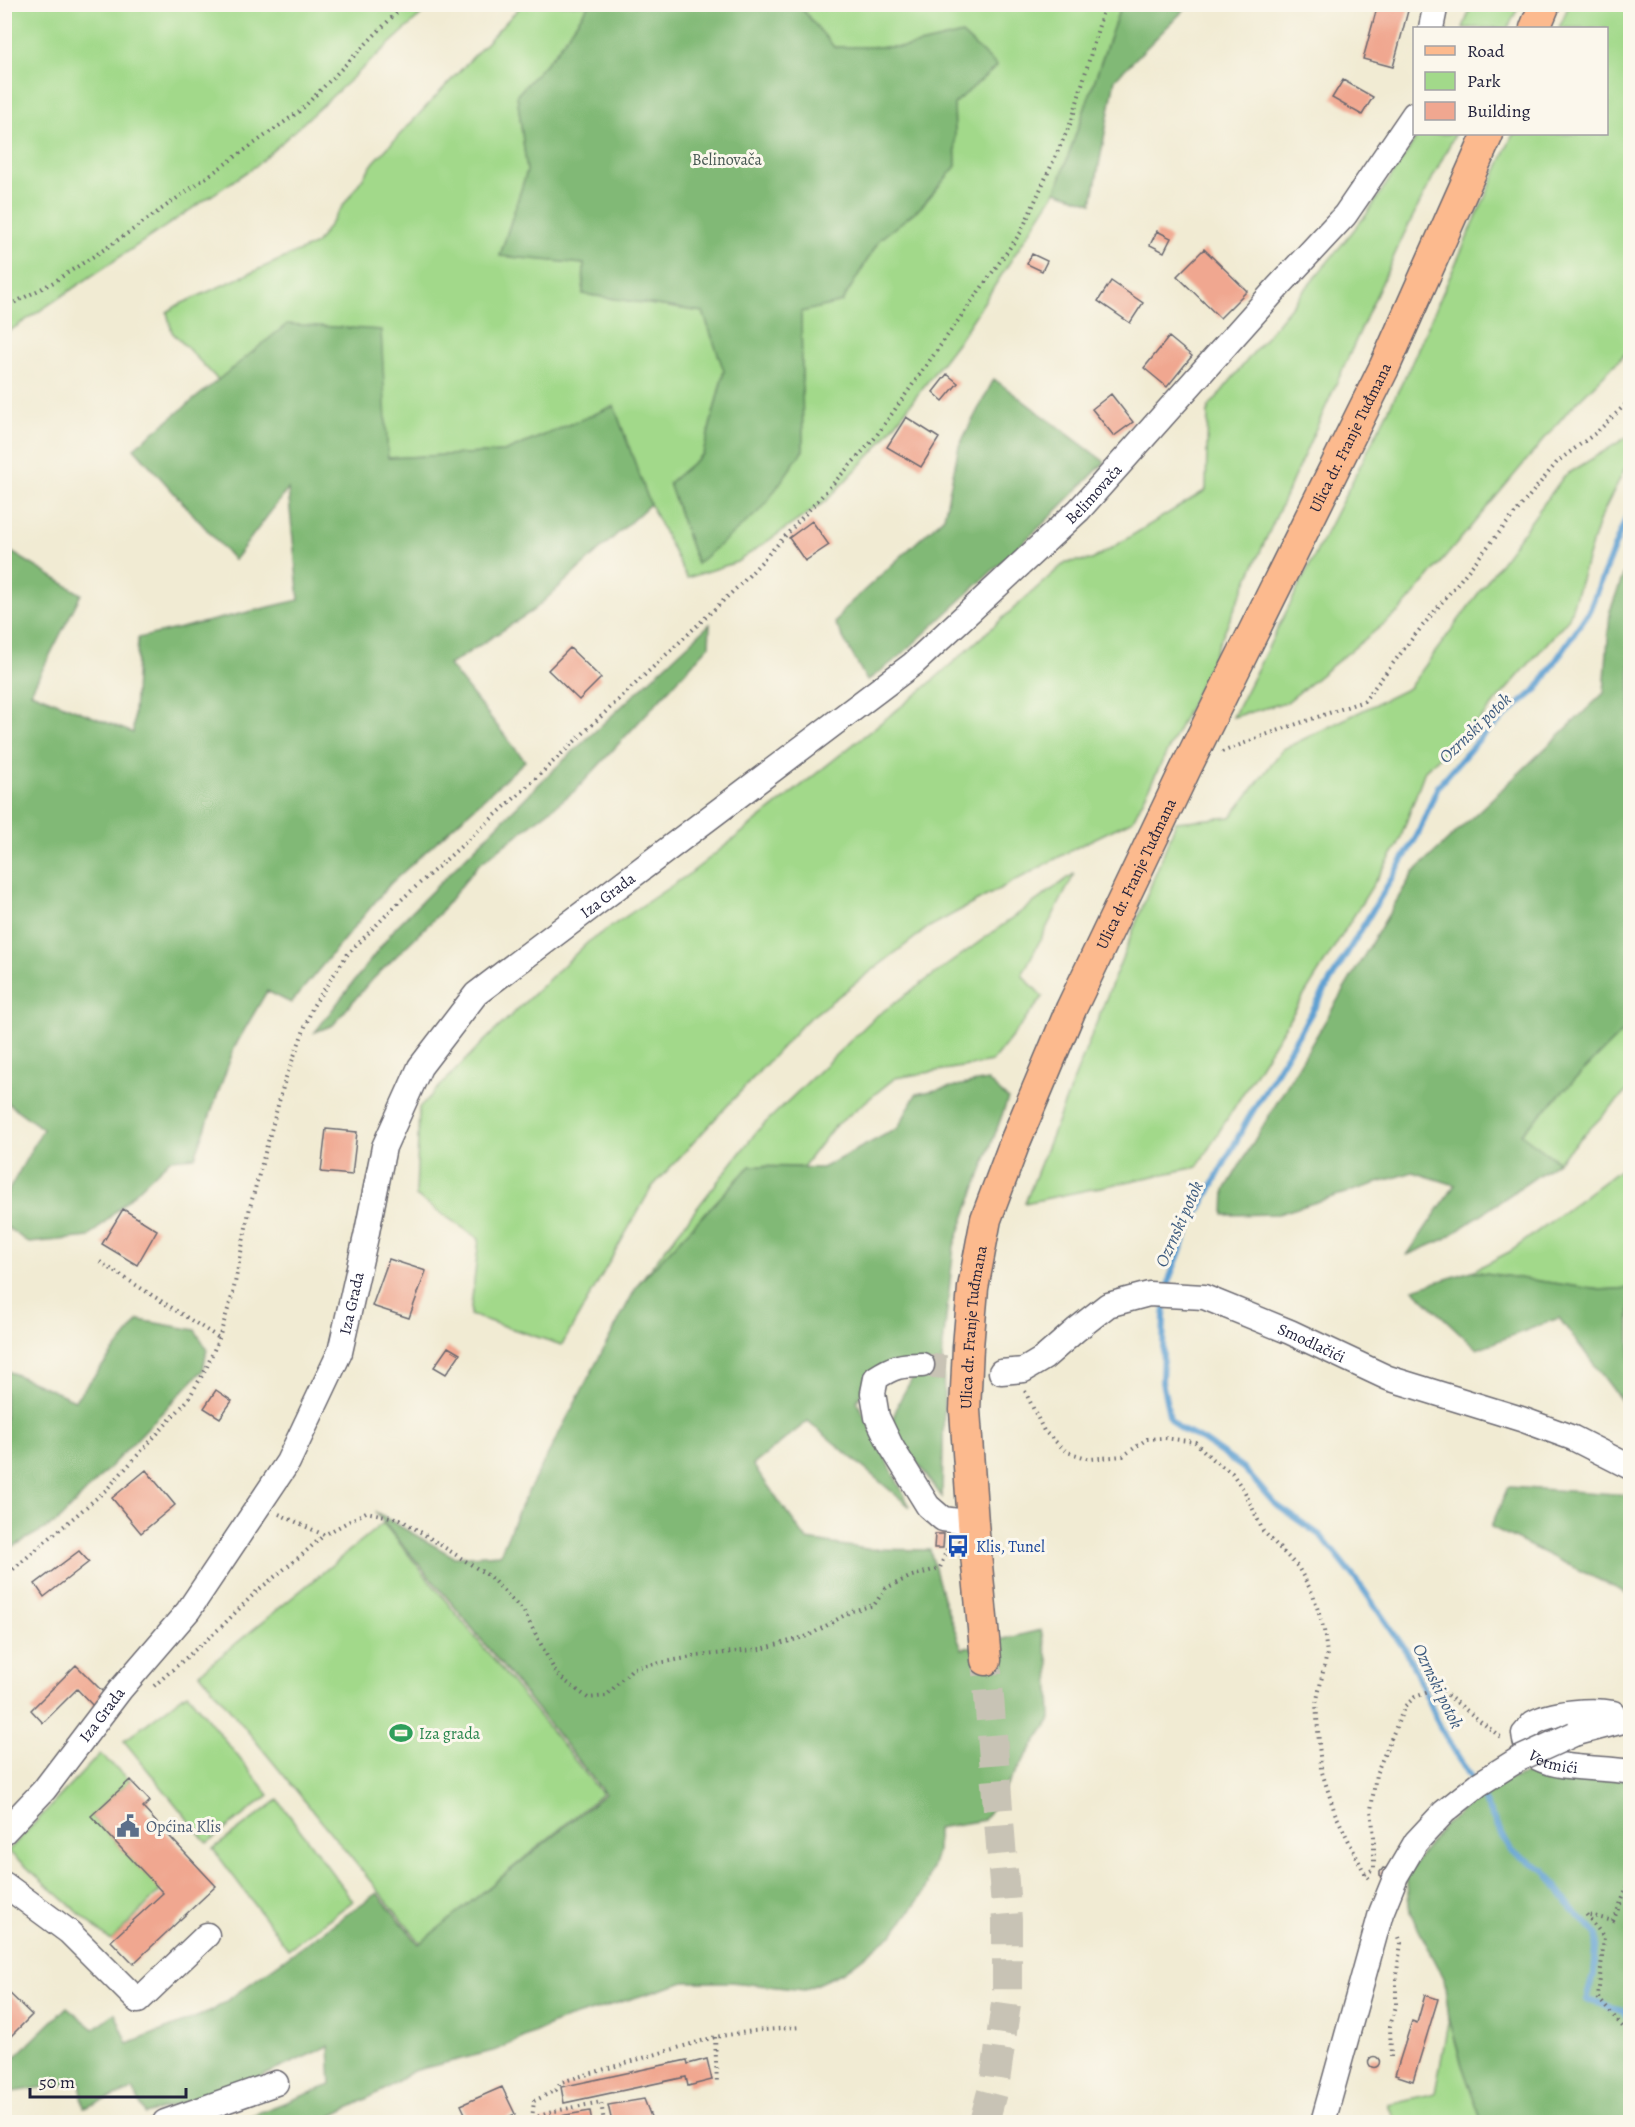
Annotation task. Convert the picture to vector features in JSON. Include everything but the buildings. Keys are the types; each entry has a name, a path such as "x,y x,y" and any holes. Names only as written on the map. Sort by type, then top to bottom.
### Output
{"main road":[{"path":"1535,27 1545,4"},
{"name":"Ulica dr. Franje Tuđmana","path":"986,1660 964,1522 968,1347 973,1288 986,1219 1015,1142 1071,1009 1187,766 1384,368 1488,135"}],"street":[{"path":"1431,27 1436,4"},
{"name":"Belimovača","path":"715,813 913,664 1078,510 1345,215 1413,115"},
{"name":"Iza Grada","path":"4,1832 44,1790 120,1690 188,1611 288,1462 340,1352 384,1147 420,1067 476,994 715,813"},
{"name":"Smodlačići","path":"1012,1371 1044,1359 1108,1305 1149,1294 1204,1297 1290,1332 1388,1378 1573,1438 1630,1467"},
{"path":"922,1365 903,1365 891,1368 876,1378 873,1393 877,1417 891,1446 928,1506 943,1519 964,1522"},
{"name":"Vetmići","path":"1624,1720 1613,1713 1578,1711 1545,1718 1532,1724 1524,1734 1526,1746 1536,1757 1553,1764 1630,1772"},
{"path":"1323,2122 1388,1895 1416,1842 1444,1812 1479,1784 1519,1759 1574,1734 1624,1720"},
{"path":"4,1884 69,1932 138,2001 207,1935"},
{"path":"165,2122 276,2084"}],"path":[{"path":"4,308 52,283 111,246 300,111 405,4"},
{"path":"4,1577 106,1490 188,1401 206,1369 219,1338 233,1293 250,1208 282,1090 313,1006 347,956 400,900 518,795 744,582 874,439 1021,232 1072,120 1105,4"},
{"path":"1187,766 1265,735 1364,701 1558,461 1597,432 1630,400"},
{"path":"100,1262 219,1338"},
{"path":"1012,1371 1021,1383 1044,1431 1067,1452 1090,1459 1123,1456 1147,1438 1195,1442 1212,1459 1232,1473 1245,1492 1263,1531 1298,1567 1313,1594 1324,1630 1327,1654 1316,1704 1321,1769 1335,1813 1365,1874 1388,1895 1394,1927 1401,1943 1396,1979 1396,2006 1390,2026 1391,2057"},
{"path":"261,1503 324,1535"},
{"path":"161,1682 257,1591 324,1535 366,1512 400,1519 489,1576 524,1612 557,1675 588,1698 606,1696 633,1668 697,1656 761,1649 808,1635 852,1611 874,1605 886,1588 912,1576 940,1568 964,1522"},
{"path":"1365,1874 1374,1869 1371,1810 1376,1774 1405,1706 1415,1697 1434,1690 1443,1691 1512,1746 1526,1746"},
{"path":"1630,1881 1612,1921 1586,1914 1604,1937 1598,1998 1630,2035"},
{"path":"532,2119 534,2101 556,2090 561,2082 715,2037 801,2027"},
{"path":"715,2037 717,2084"},
{"path":"521,2122 555,2110 601,2102 604,2122"}],"green space":[{"path":"5,4 432,5 257,165 5,332"},
{"path":"1472,4 1510,5 1517,10 1508,27 1463,27"},
{"path":"522,5 589,5 555,53 517,95 527,171 500,255 584,264 583,294 703,312 724,370 703,454 669,483 697,564 803,451 801,312 842,301 880,239 921,207 956,166 954,104 997,66 962,34 907,47 834,47 801,9 804,5 1121,5 1056,191 962,336 877,448 826,501 737,562 687,578 650,504 614,406 504,452 387,458 287,325 218,380 172,332 167,312 178,305 316,244 374,162"},
{"name":"Belinovača","path":"589,5 804,5 802,9 834,47 907,47 962,34 997,66 954,104 956,166 921,207 880,239 842,302 801,312 803,450 762,509 697,564 669,483 703,454 724,371 703,312 583,294 584,264 500,256 527,171 517,95 555,53"},
{"path":"1121,5 1189,5 1115,79 1092,203 1056,191"},
{"path":"1569,5 1630,5 1630,349 1567,412 1401,610 1287,702 1233,717 1409,369 1513,135 1608,135 1608,27 1559,27"},
{"path":"1418,135 1454,135 1404,234 1195,696 1133,820 1085,843 929,927 806,1021 652,1187 562,1345 470,1315 479,1239 416,1196 419,1108 479,1046 588,942 692,872 922,690 1066,562 1092,560 1206,490 1208,408 1366,215"},
{"path":"287,324 381,330 388,458 504,452 614,406 650,504 534,610 449,665 525,761 390,884 291,1003 267,991 235,1046 195,1157 170,1159 89,1237 29,1243 4,1225 5,1197 43,1129 5,1101 5,548 81,594 31,692 133,733 138,638 299,600 288,489 234,560 134,448"},
{"path":"994,379 1105,462 1044,523 899,657 867,681 835,623 845,608 944,517 959,446"},
{"path":"1630,435 1630,458 1599,521 1569,618 1478,722 1425,770 1398,845 1197,1167 1025,1203 1176,822 1231,817 1283,749 1409,688 1564,476"},
{"path":"1630,557 1630,1024 1521,1134 1558,1162 1445,1239 1407,1255 1455,1185 1413,1172 1278,1214 1224,1215 1225,1190 1413,873 1604,693 1610,611"},
{"path":"710,624 709,646 576,790 477,866 439,914 367,985 333,1025 315,1032 396,927 548,775"},
{"path":"1075,873 1022,975 1043,997 992,1062 895,1078 833,1128 803,1167 750,1166 638,1284 757,1131 875,1017"},
{"path":"1630,1024 1630,1088 1558,1161 1520,1134"},
{"path":"987,1080 1008,1099 954,1246 942,1354 944,1396 942,1497 890,1425 901,1398 922,1361 872,1376 857,1401 910,1507 808,1421 753,1465 807,1540 867,1549 930,1550 943,1598 962,1649 1041,1630 1049,1663 1051,1719 984,1820 937,1828 937,1852 924,1893 894,1933 845,1971 804,1990 731,1982 685,1982 557,2022 497,2050 413,2071 384,2090 324,2120 234,2122 331,2085 329,2046 242,2085 145,2114 133,2089 84,2108 80,2082 5,2093 4,2068 67,2007 94,2029 115,2013 128,2044 212,2011 377,1893 419,1944 605,1794 459,1612 375,1512 454,1557 500,1554 520,1507 638,1284 750,1166 822,1168 898,1128 916,1094"},
{"path":"1630,1162 1630,1288 1600,1290 1472,1271 1511,1251"},
{"path":"1472,1271 1600,1290 1630,1288 1630,1412 1559,1318 1477,1349 1413,1289"},
{"path":"139,1320 195,1330 207,1349 203,1370 57,1522 5,1551 5,1370 75,1400"},
{"path":"1508,1487 1630,1495 1630,1595 1491,1527"},
{"name":"Iza grada","path":"383,1523 602,1794 421,1943 200,1673"},
{"path":"187,1693 269,1795 207,1843 124,1741"},
{"path":"100,1754 130,1780 91,1816 161,1890 111,1941 8,1851"},
{"path":"1541,1769 1575,1771 1576,1780 1626,1779 1630,1781 1630,2122 1482,2122 1462,2065 1449,2018 1444,1978 1410,1913 1406,1875 1443,1826 1474,1801 1507,1780"},
{"path":"278,1800 353,1901 288,1949 213,1849"},
{"path":"1449,2018 1462,2065 1482,2122 1395,2122 1388,2104 1435,2093"}],"waterway":[{"name":"Ozrnski potok","path":"1168,1291 1170,1277 1190,1227 1248,1119 1417,836 1438,786 1482,736 1537,689 1589,611 1630,508"},
{"name":"Ozrnski potok","path":"1166,1301 1162,1382 1170,1419 1180,1429 1203,1440 1243,1468 1275,1504 1321,1536 1361,1586 1408,1654 1440,1727 1473,1781"},
{"name":"Ozrnski potok","path":"1478,1790 1511,1851 1545,1870 1571,1908 1597,1934 1594,1975 1587,2000 1623,2010 1630,2021"}],"tunnel":[{"path":"922,1365 1001,1372"},
{"path":"984,2122 995,2081 1007,1997 1007,1920 986,1660"}],"place":[{"name":"Klis, Tunel","path":"958,1546"},
{"name":"Iza grada","path":"401,1733"},
{"name":"Općina Klis","path":"128,1826"}]}
